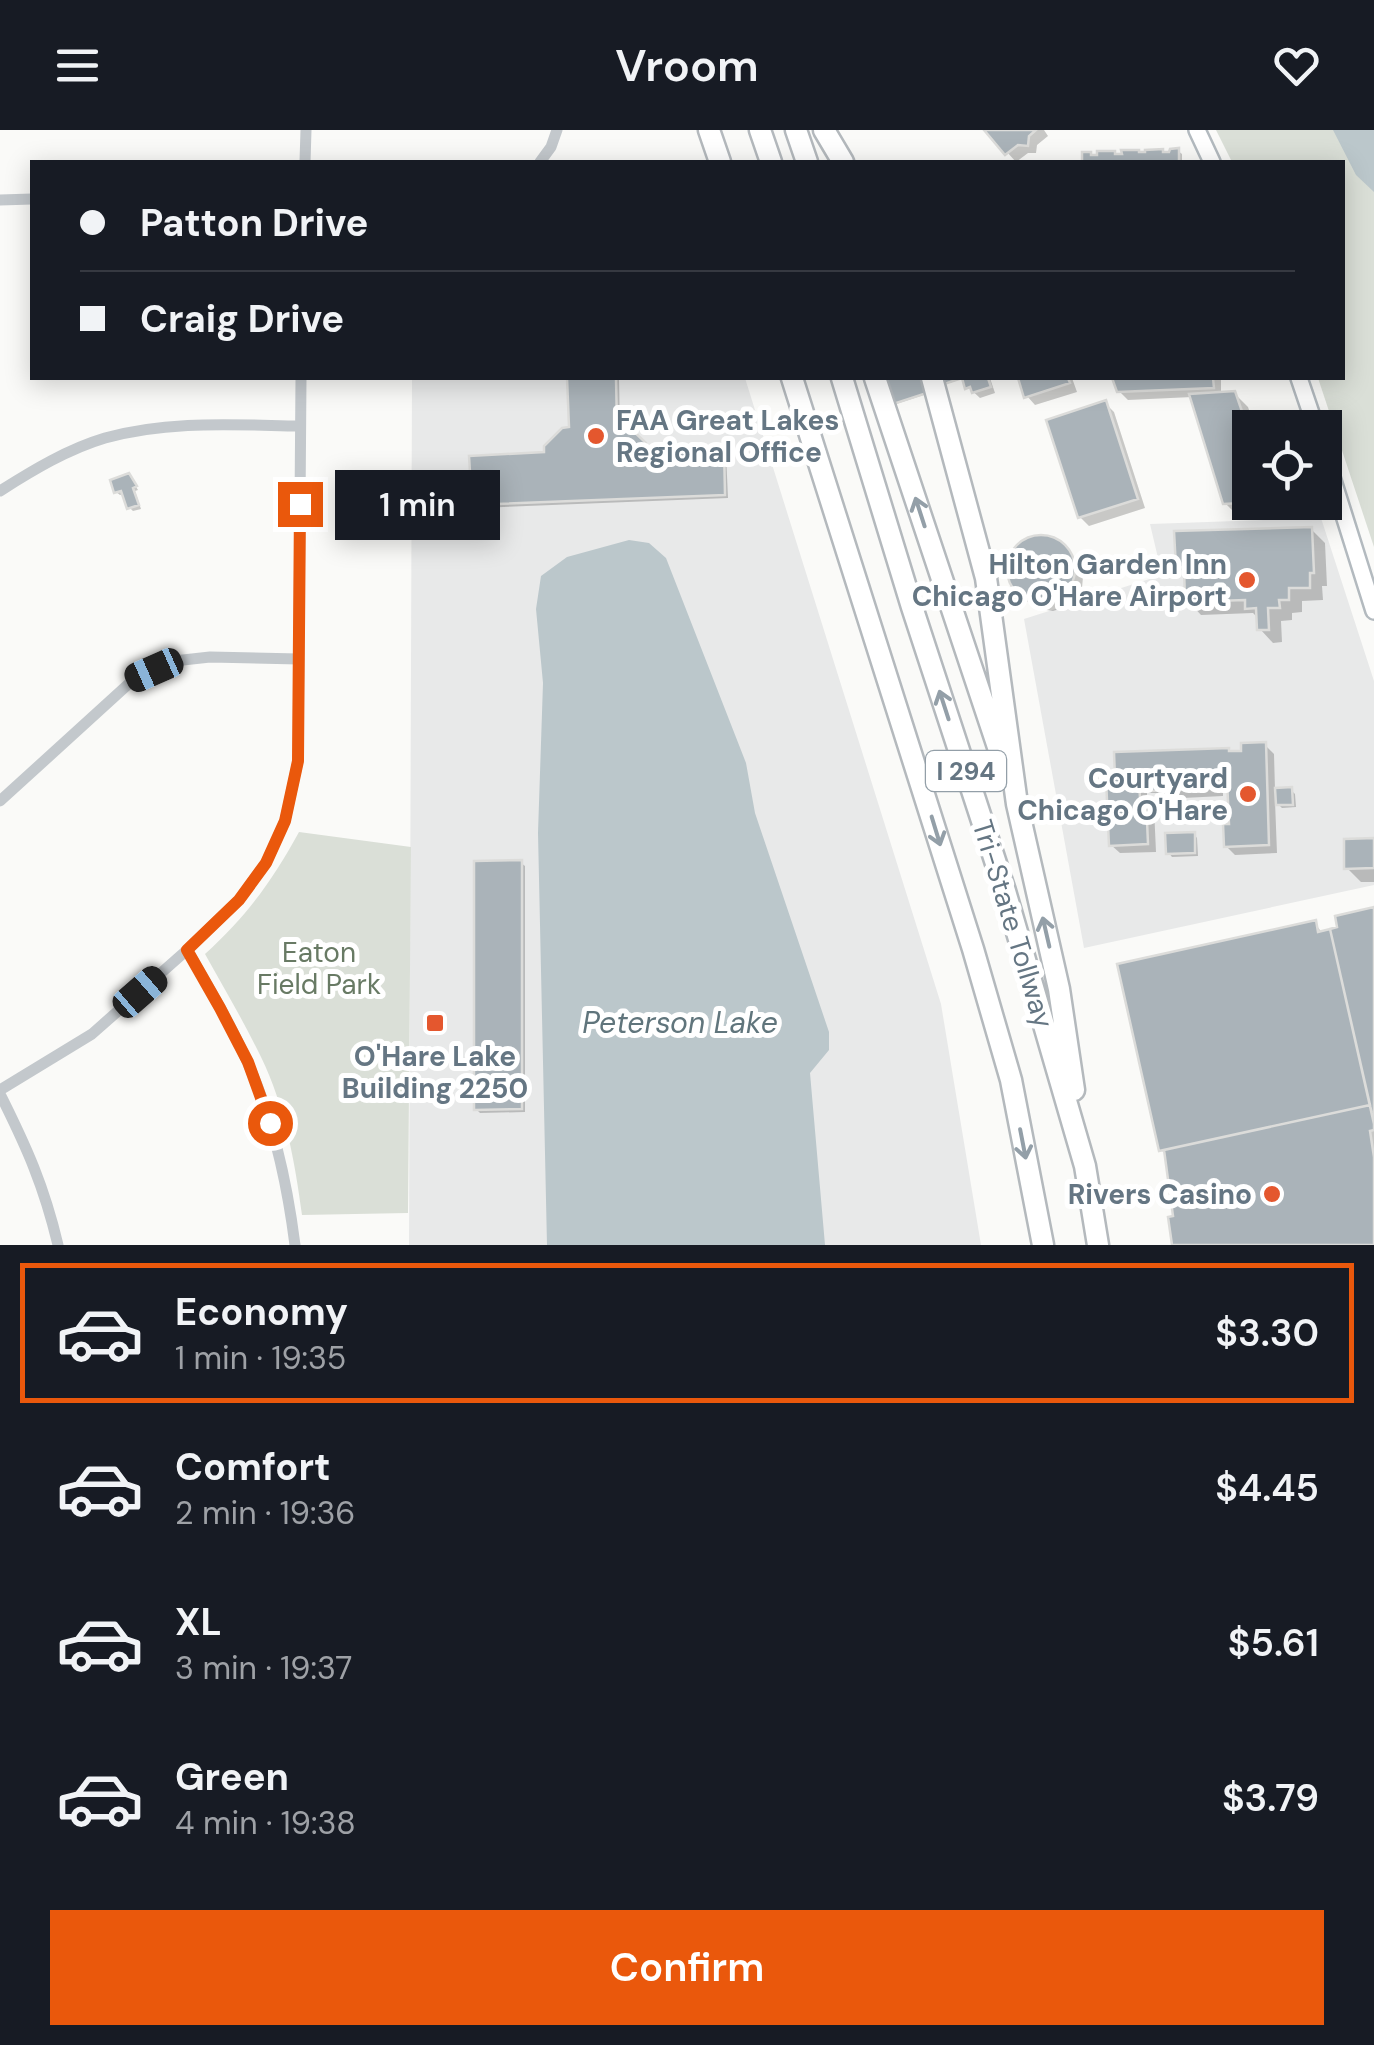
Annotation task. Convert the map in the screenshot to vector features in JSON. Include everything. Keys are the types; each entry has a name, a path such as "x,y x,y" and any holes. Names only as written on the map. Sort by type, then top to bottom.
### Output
{"highway":[{"path":"709,130 719,160"},
{"path":"760,130 770,160"},
{"path":"796,130 806,160"},
{"path":"824,130 842,160"},
{"name":"Tri-State Tollway","path":"793,380 978,968 1010,1080 1044,1245"},
{"name":"Tri-State Tollway","path":"843,380 1005,891 1084,1166 1098,1245"},
{"path":"877,380 1017,804"},
{"path":"933,380 986,578 1017,804 1059,989 1084,1166"}],"main road":[{"path":"1197,130 1211,160"},
{"path":"1300,380 1310,410"},
{"path":"1342,509 1374,610"}],"street":[{"path":"305,160 306,130"},
{"path":"541,160 557,130"},
{"path":"0,200 30,199"},
{"path":"58,1245 48,1200 0,1092 92,1034 187,950 239,900 266,863 285,821 298,761 301,380"},
{"path":"0,491 65,454 103,439 147,429 190,424 300,426"},
{"path":"0,801 134,678 174,660 210,656 299,659"},
{"path":"187,950 248,1062 270,1123 288,1192 295,1245"}],"shaded area":[{"path":"412,380 746,380 941,1004 981,1245 409,1245"},
{"path":"1322,520 1374,681 1374,885 1084,948 1024,619 1162,575 1150,524"}],"green space":[{"path":"1216,130 1374,130 1374,547 1342,450 1342,410 1329,410 1319,380 1345,380 1345,160 1231,160"},
{"name":"Eaton Field Park","path":"299,832 411,847 408,1213 302,1215 277,1095 205,954 258,897"}],"water":[{"path":"1333,130 1374,130 1374,192 1356,175"},
{"name":"Peterson Lake","path":"629,540 649,543 666,558 746,763 755,813 829,1032 829,1050 810,1073 825,1245 547,1245 538,833 543,683 536,609 541,576 567,557"}],"building":[{"path":"984,130 1036,130 1029,136 1028,146 1018,145 1005,155"},
{"path":"1179,148 1179,160 1082,160 1082,152 1097,155 1097,151 1122,154 1121,150"},
{"name":"FAA Great Lakes Regional Office","path":"567,380 616,380 617,425 626,424 646,443 646,450 724,447 725,495 472,505 469,456 544,452 544,446 562,428 569,427"},
{"path":"883,380 956,380 875,410 866,385"},
{"path":"963,380 989,380 991,387 972,393 970,387 965,389"},
{"path":"1019,380 1070,383 1024,398"},
{"path":"1113,380 1213,380 1214,388 1117,392"},
{"path":"1235,391 1241,410 1232,410 1232,504 1223,504 1189,394"},
{"path":"1106,400 1138,499 1078,518 1046,420"},
{"path":"129,473 137,486 133,488 139,505 127,509 121,491 114,493 110,480"},
{"name":"Hilton Garden Inn Chicago O'Hare Airport","path":"1312,527 1314,573 1310,573 1310,588 1289,588 1289,600 1279,600 1280,608 1268,608 1269,630 1257,630 1256,608 1245,609 1245,600 1185,602 1184,567 1176,568 1174,531"},
{"path":"1041,535 1065,545 1075,569 1065,593 1041,603 1017,593 1007,569 1017,545"},
{"name":"Courtyard Chicago O'Hare","path":"1266,742 1269,845 1224,847 1223,824 1229,824 1227,779 1215,782 1215,788 1151,791 1151,785 1139,785 1140,797 1146,797 1148,844 1109,846 1106,778 1115,778 1114,752 1229,748 1241,751 1241,743"},
{"path":"1292,787 1293,805 1276,805 1275,788"},
{"path":"1195,832 1195,853 1166,854 1165,833"},
{"path":"1374,838 1374,868 1344,869 1344,839"},
{"path":"522,860 522,1109 474,1110 474,861"},
{"path":"1374,907 1374,1124 1330,929 1337,927 1335,916"},
{"path":"1316,920 1318,932 1330,929 1370,1105 1159,1151 1117,964"},
{"name":"Rivers Casino","path":"1370,1105 1374,1124 1370,1131 1374,1157 1374,1245 1172,1245 1168,1217 1173,1216 1164,1150"}],"place":[{"name":"FAA Great Lakes Regional Office","path":"596,436"},
{"name":"Hilton Garden Inn Chicago O'Hare Airport","path":"1247,580"},
{"name":"Courtyard Chicago O'Hare","path":"1248,794"},
{"name":"O'Hare Lake Building 2250","path":"435,1023"},
{"name":"Rivers Casino","path":"1272,1194"}],"route":[{"path":"270,1123 248,1062 187,950 239,900 266,863 285,821 298,761 300,504"}]}
